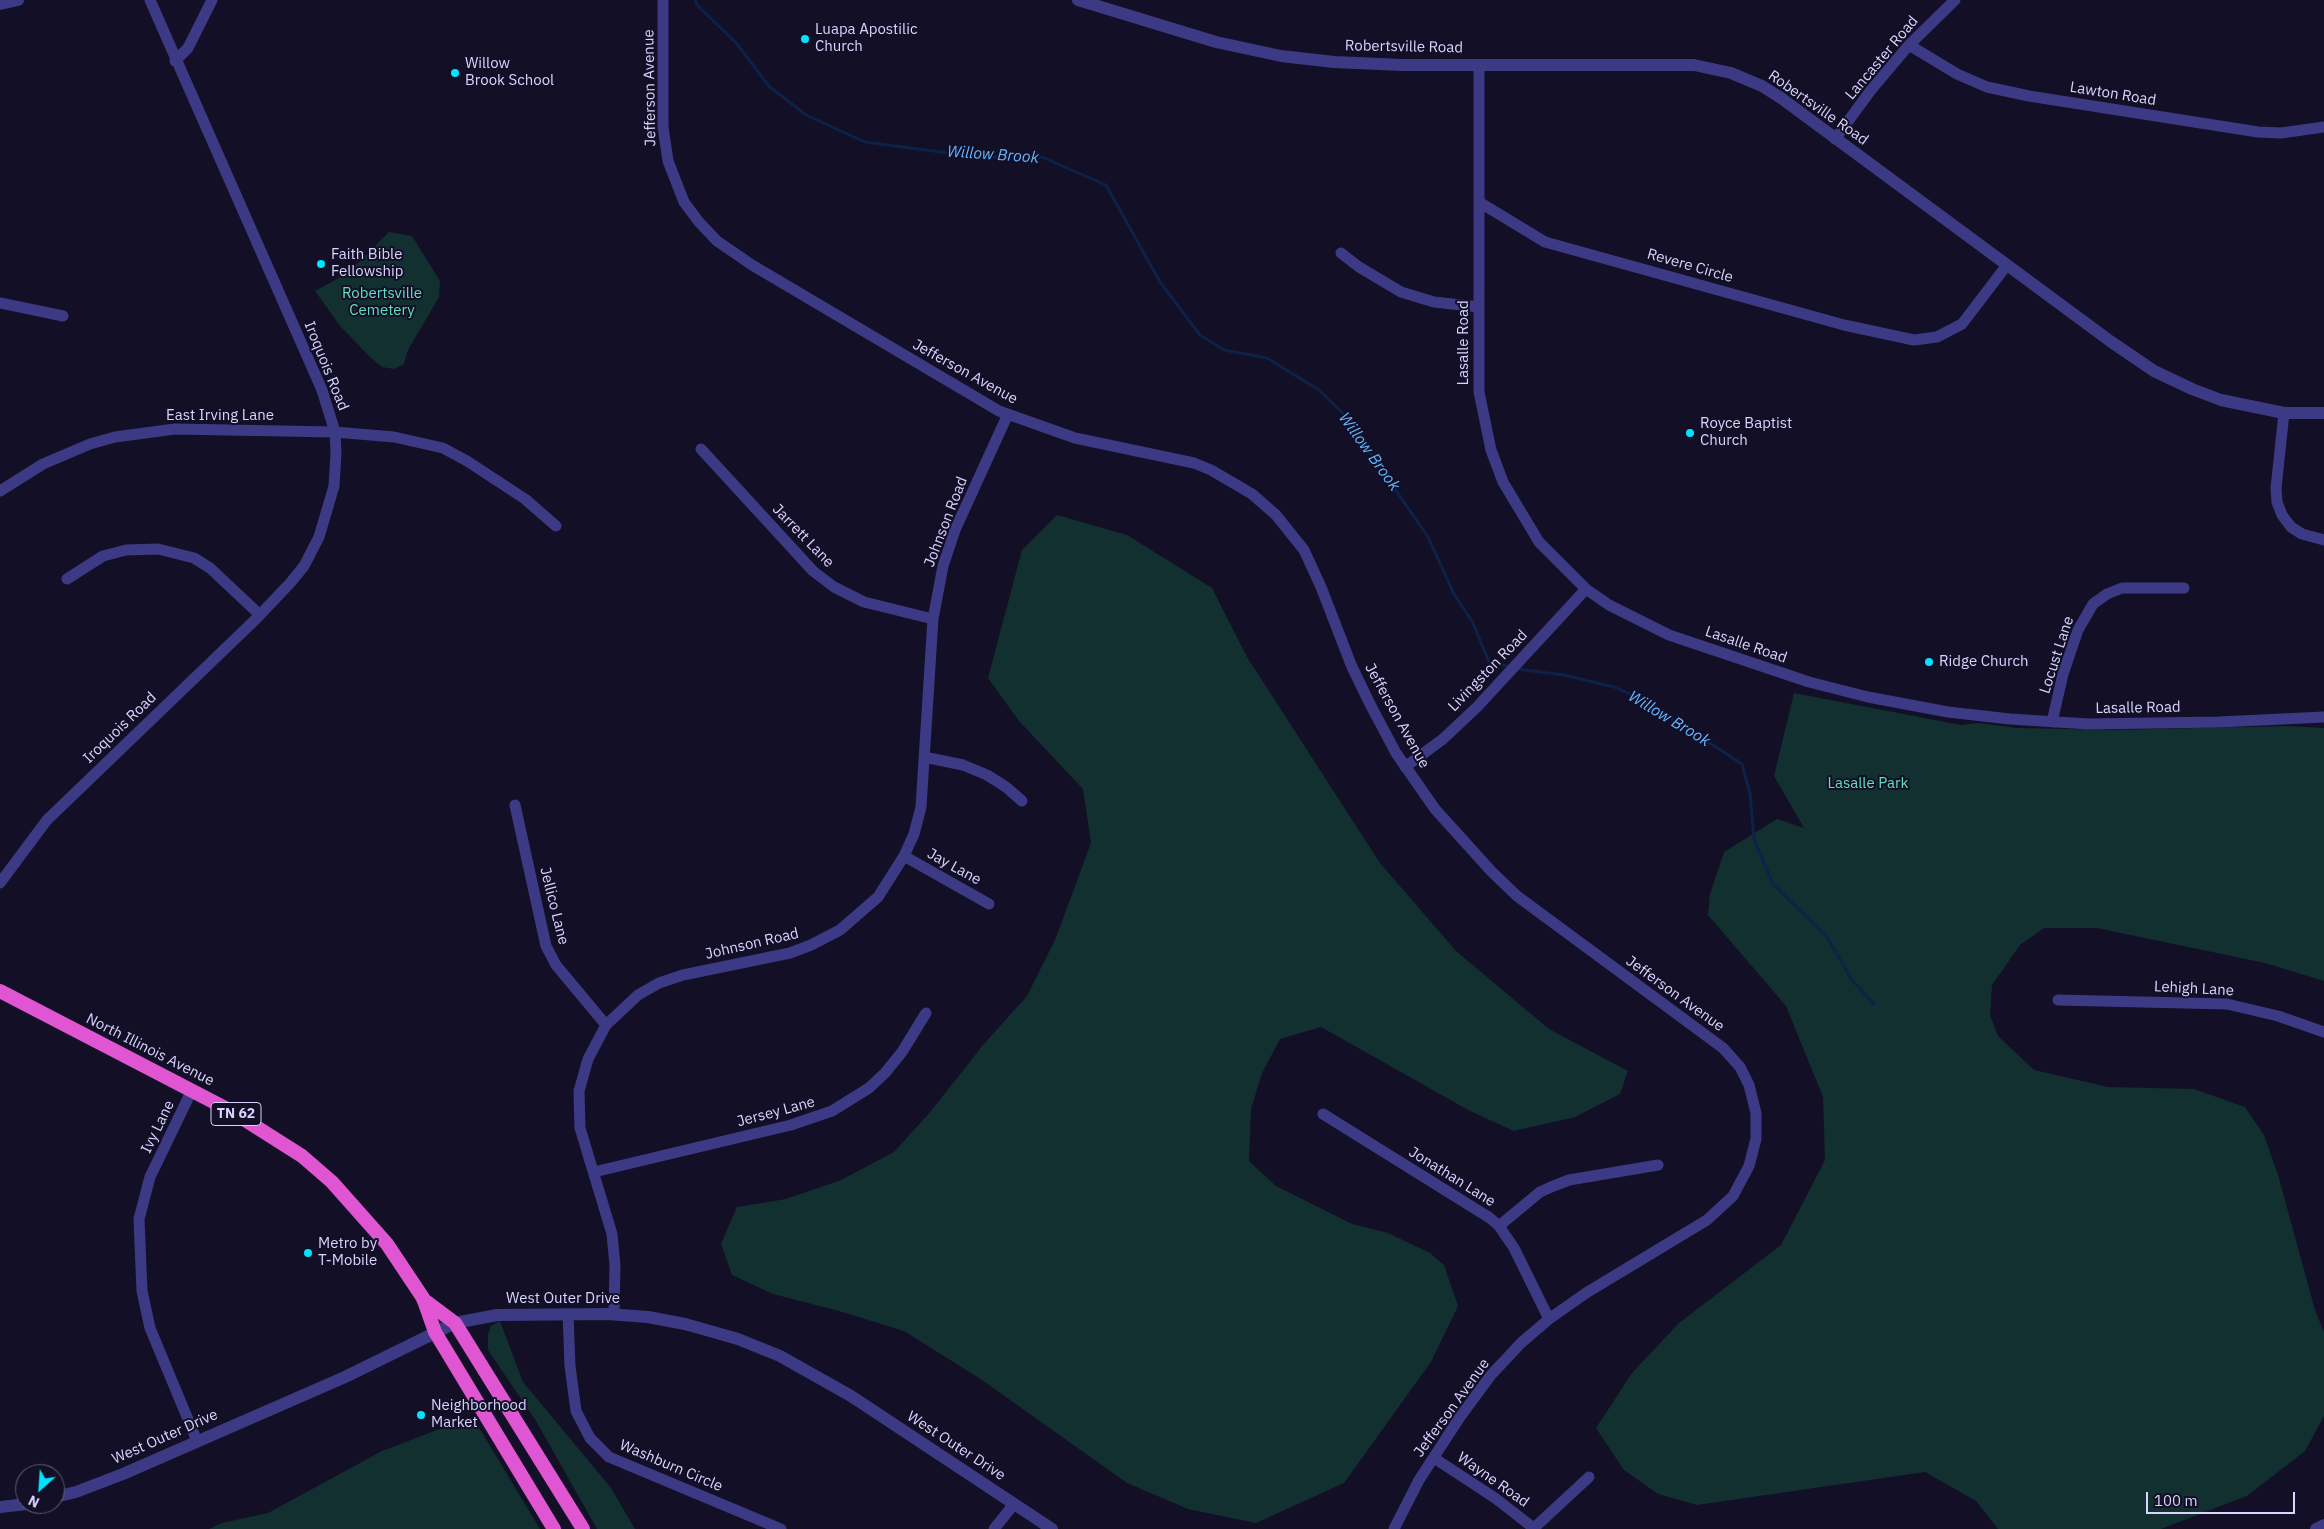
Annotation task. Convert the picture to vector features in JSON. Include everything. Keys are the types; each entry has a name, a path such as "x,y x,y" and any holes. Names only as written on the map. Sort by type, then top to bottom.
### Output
{"highway":[{"name":"North Illinois Avenue","path":"0,991 192,1090 269,1134 302,1156 332,1182 387,1244 423,1298"},
{"path":"423,1298 455,1323 582,1529"},
{"path":"423,1298 435,1332 554,1529"}],"street":[{"path":"0,4 18,0"},
{"name":"Iroquois Road","path":"0,883 26,846 80,787 260,614 304,566 319,537 328,512 334,486 335,432 316,377 150,0"},
{"path":"176,60 188,48 212,0"},
{"name":"Jefferson Avenue","path":"663,0 665,149 680,194 698,222 728,250 947,381 1008,414 1075,438 1194,463 1236,482 1264,504 1288,528 1304,550 1360,686 1405,767 1436,809 1502,882 1546,919 1723,1048 1740,1068 1749,1085 1756,1113 1756,1138 1749,1166 1733,1196 1707,1220 1586,1293 1521,1343 1491,1375 1434,1458 1394,1529"},
{"name":"Robertsville Road","path":"1078,0 1216,42 1281,56 1362,64 1659,65 1716,69 1762,86 2130,356 2170,380 2220,400 2284,413 2324,413"},
{"name":"Lancaster Road","path":"1835,139 1871,90 1909,45 1956,0"},
{"name":"Lawton Road","path":"1909,45 1957,74 1987,87 2030,96 2258,132 2281,133 2324,128"},
{"path":"1479,65 1479,202"},
{"name":"Revere Circle","path":"1479,202 1545,242 1844,325 1914,340 1937,337 1962,324 2007,265"},
{"name":"Lasalle Road","path":"1479,202 1479,392 1494,458 1503,482 1539,542 1586,590 1609,605 1662,631 1809,682 1868,697 1948,712 2052,722 2128,724 2324,717"},
{"path":"1341,253 1359,267 1401,292 1434,302 1479,307"},
{"path":"0,303 63,316"},
{"path":"2284,413 2277,479 2277,502 2282,515 2292,526 2302,534 2324,540"},
{"name":"Johnson Road","path":"614,1314 615,1265 612,1234 580,1128 579,1092 588,1059 606,1025 638,995 659,983 683,975 790,953 840,930 878,897 904,856 914,834 921,807 933,619 943,566 955,530 1008,414"},
{"name":"East Irving Lane","path":"0,492 43,464 90,444 115,437 175,429 335,432 394,436 443,448 526,499 556,526"},
{"name":"Jarrett Lane","path":"701,449 808,566 834,587 864,602 933,619"},
{"path":"67,579 103,556 126,550 158,549 194,558 210,568 260,614"},
{"name":"Locust Lane","path":"2052,722 2063,674 2078,630 2093,604 2106,594 2122,588 2184,588"},
{"name":"Livingston Road","path":"1405,767 1443,739 1477,707 1586,590"},
{"path":"924,758 963,765 987,775 1006,787 1022,801"},
{"name":"Jellico Lane","path":"515,805 546,946 556,965 606,1025"},
{"name":"Jay Lane","path":"904,856 989,904"},
{"name":"Lehigh Lane","path":"2058,1000 2227,1004 2278,1016 2324,1032"},
{"name":"Jersey Lane","path":"594,1172 800,1123 832,1111 869,1088 885,1073 902,1052 926,1013"},
{"name":"Ivy Lane","path":"192,1090 150,1176 139,1219 140,1269 144,1306 150,1328 197,1441"},
{"name":"Jonathan Lane","path":"1323,1114 1465,1201 1499,1226 1514,1248 1549,1320"},
{"path":"1499,1226 1540,1192 1551,1186 1569,1180 1658,1165"},
{"name":"Washburn Circle","path":"568,1314 570,1366 576,1411 590,1438 609,1457 781,1529"},
{"name":"West Outer Drive","path":"65,1495 123,1474 345,1377 455,1323 497,1316 614,1314 686,1324 747,1342 780,1356 852,1396 1052,1529"},
{"name":"Wayne Road","path":"1434,1458 1495,1498 1534,1528"},
{"path":"1534,1528 1589,1477"},
{"path":"994,1529 1014,1504"},
{"path":"0,1508 15,1506"},
{"path":"2316,1529 2324,1525"}],"green space":[{"name":"Robertsville Cemetery","path":"389,232 412,236 440,281 439,297 408,350 404,364 394,369 382,367 370,357 340,326 315,291 337,279 356,265"},
{"path":"1057,515 1127,535 1212,588 1247,657 1380,863 1456,951 1549,1029 1628,1071 1620,1094 1575,1117 1514,1131 1470,1111 1321,1027 1280,1039 1262,1073 1251,1109 1249,1161 1276,1186 1352,1224 1388,1233 1430,1253 1444,1265 1458,1306 1431,1362 1344,1483 1256,1523 1188,1509 1127,1483 982,1380 904,1331 839,1311 773,1294 732,1275 721,1244 737,1207 786,1199 841,1180 894,1152 931,1111 983,1045 1027,996 1055,940 1091,843 1083,789 1019,721 988,678 1022,550"},
{"name":"Lasalle Park","path":"1794,693 1961,725 1978,723 2017,728 2112,730 2288,726 2324,728 2324,981 2265,963 2097,928 2044,928 2020,945 1992,985 1990,1015 1998,1036 2034,1070 2108,1087 2194,1089 2245,1107 2264,1135 2278,1175 2315,1310 2324,1332 2324,1416 2305,1451 2247,1496 2161,1529 1998,1529 1976,1501 1925,1472 1697,1505 1658,1494 1624,1470 1596,1428 1632,1373 1679,1323 1781,1245 1825,1160 1823,1097 1786,1006 1708,915 1710,894 1724,852 1777,819 1804,828 1774,776"},
{"path":"500,1321 523,1382 611,1488 635,1529 597,1529 536,1421 488,1350 488,1334 491,1326"},
{"path":"465,1421 478,1426 540,1529 209,1529 222,1523 268,1513 382,1451"}],"waterway":[{"name":"Willow Brook","path":"695,0 697,5 737,44 769,86 806,115 865,142 979,157 1042,157 1106,185 1160,282 1200,335 1224,350 1267,358 1319,390 1351,421 1368,450 1428,537 1454,594 1473,623 1489,662 1511,667"},
{"name":"Willow Brook","path":"1517,669 1564,675 1614,687 1646,701 1742,764 1750,794 1754,839 1773,884 1827,937 1852,980 1874,1004"}],"place":[{"name":"Luapa Apostilic Church","path":"805,39"},
{"name":"Willow Brook School","path":"455,73"},
{"name":"Faith Bible Fellowship","path":"321,264"},
{"name":"Royce Baptist Church","path":"1690,433"},
{"name":"Ridge Church","path":"1929,662"},
{"name":"Metro by T-Mobile","path":"308,1253"},
{"name":"Neighborhood Market","path":"421,1415"}]}
